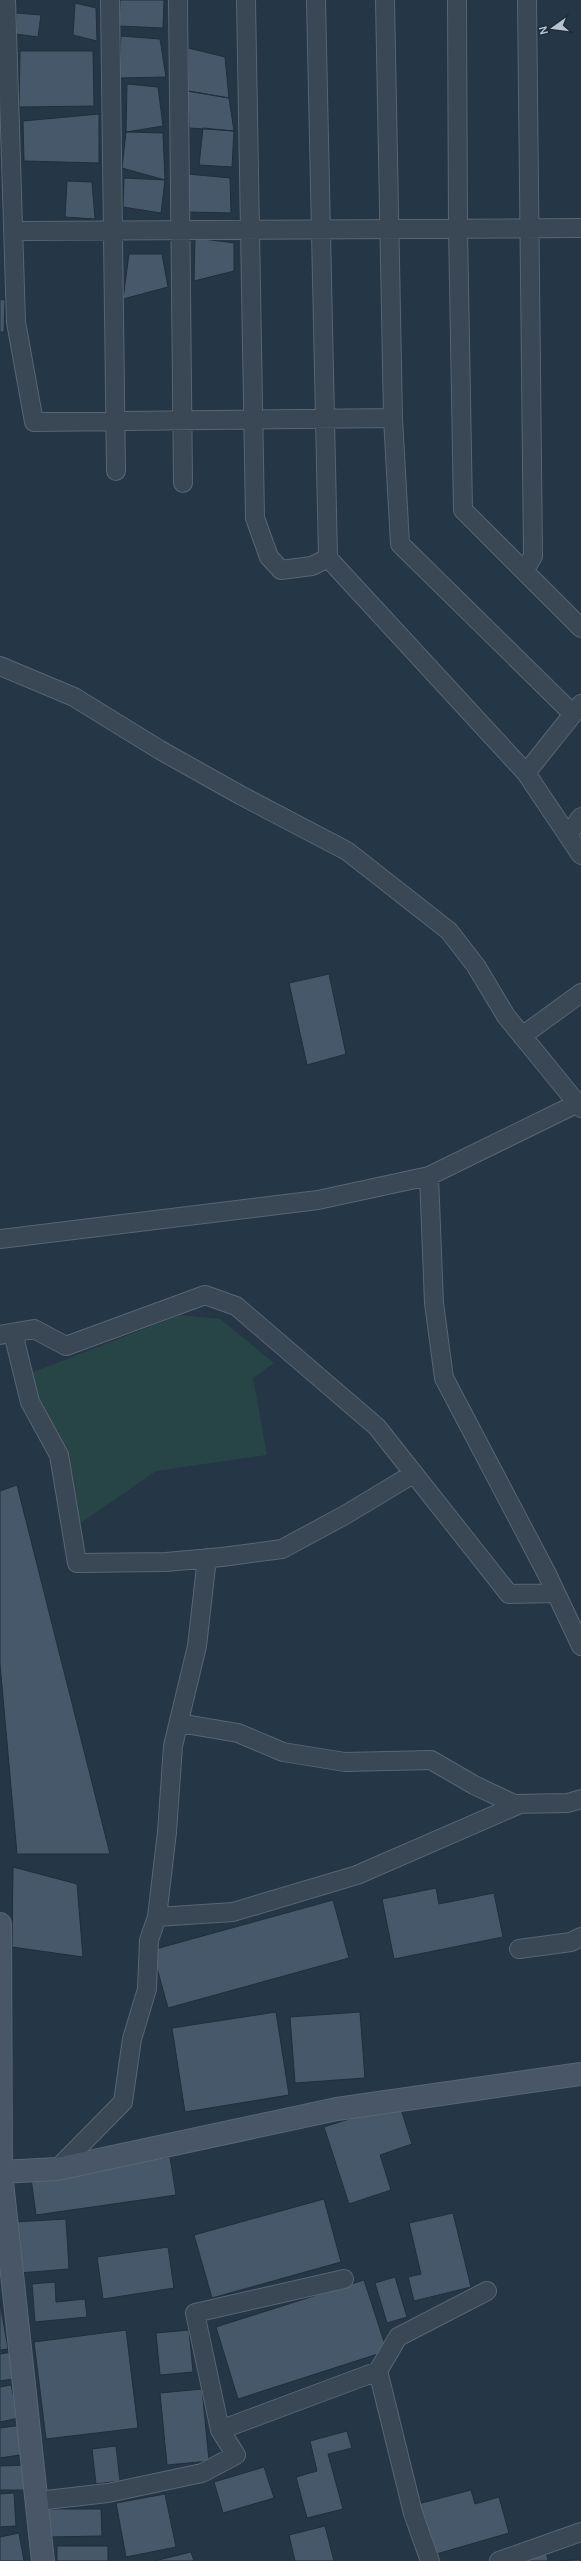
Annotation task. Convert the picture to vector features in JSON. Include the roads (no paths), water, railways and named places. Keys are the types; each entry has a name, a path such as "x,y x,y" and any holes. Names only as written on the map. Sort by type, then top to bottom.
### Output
{"street":[{"path":"0,3 5,0 16,322 34,422 393,418"},
{"path":"110,0 116,471"},
{"path":"178,0 183,483"},
{"path":"246,0 255,518 270,557 281,570 312,566 328,558"},
{"path":"316,0 328,558 526,773 581,855"},
{"path":"385,0 393,418 400,544 577,709 526,773"},
{"path":"457,0 458,228 463,510 581,628"},
{"path":"524,571 533,556 526,0"},
{"path":"14,231 581,228"},
{"path":"0,666 74,697 167,754 242,796 347,850 449,931 476,966 506,1016 579,1106 429,1176 318,1200 0,1239"},
{"path":"568,835 581,817"},
{"path":"522,1036 581,993"},
{"path":"429,1176 434,1303 444,1378 556,1593 581,1646"},
{"path":"413,1474 344,1516 282,1549 207,1558 77,1563 59,1455 30,1402 6,1334 34,1329 66,1346 205,1295 236,1306 377,1427 509,1594 556,1593"},
{"path":"57,2169 123,2102 132,2039 146,1989 149,1940 157,1917 167,1832 173,1746 197,1646 207,1558"},
{"path":"178,1723 238,1733 283,1752 345,1762 431,1760 474,1785 514,1804 568,1803 581,1799"},
{"path":"157,1917 233,1912 357,1875 520,1804"},
{"path":"0,1924 1,2172 43,2561"},
{"path":"519,1949 571,1942 581,1937"},
{"path":"1,2172 57,2169 337,2109 581,2074"},
{"path":"37,2501 108,2493 202,2473 236,2454 220,2430 195,2314 344,2279"},
{"path":"220,2430 378,2371 398,2337 487,2291"},
{"path":"378,2371 413,2513 430,2561"},
{"path":"499,2561 581,2532"}]}
